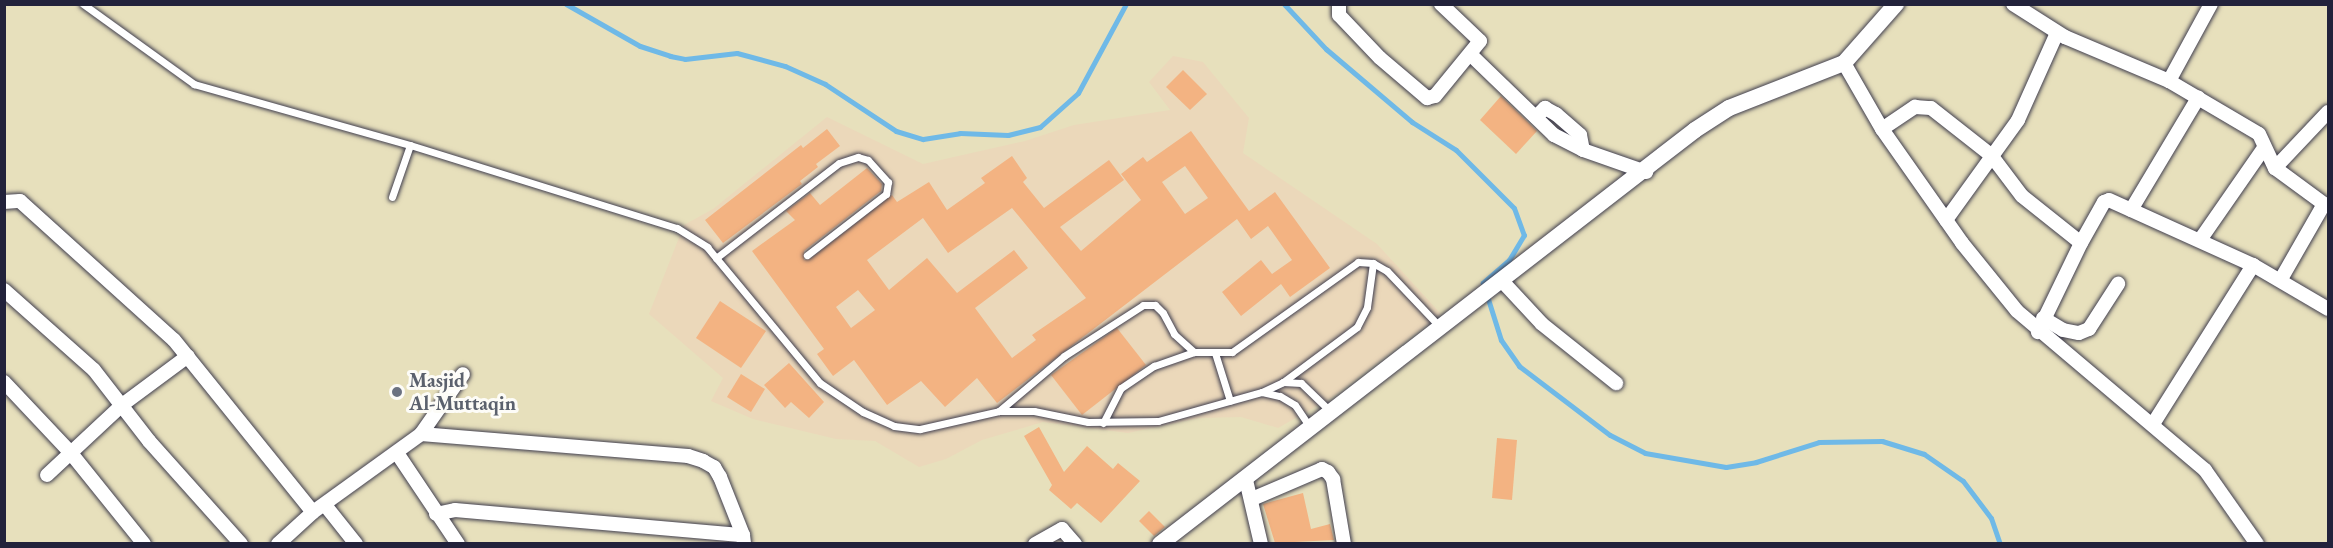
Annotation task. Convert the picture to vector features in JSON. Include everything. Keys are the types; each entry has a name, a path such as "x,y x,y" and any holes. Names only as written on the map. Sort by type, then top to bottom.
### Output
{"street":[{"path":"1339,4 1339,15 1347,24 1427,98 1435,96 1480,41 1441,4"},
{"path":"1160,543 1246,480 1646,172 1695,130 1730,108 1844,63 1896,4"},
{"path":"2013,4 2057,33 2169,81 2257,132 2275,168 2326,204 2281,279"},
{"path":"2169,81 2211,4"},
{"path":"1946,219 2018,120 2057,33"},
{"path":"1470,54 1554,135 1583,150 1646,172"},
{"path":"1844,63 1882,129 1946,219 2017,312 2040,325 2205,470 2258,543"},
{"path":"2132,210 2198,98"},
{"path":"1882,129 1922,106 1945,117 1991,155 2022,196 2081,243"},
{"path":"2275,168 2328,112"},
{"path":"2200,240 2264,148"},
{"path":"4,202 20,201 188,356 319,509 356,543"},
{"path":"2040,325 2105,201 2132,210 2253,265 2281,279 2328,309"},
{"path":"2153,424 2253,265"},
{"path":"2040,325 2079,333 2089,329 2118,284"},
{"path":"4,290 94,370 241,543"},
{"path":"1491,291 1542,324 1616,383"},
{"path":"46,475 122,405 188,356"},
{"path":"278,543 319,509 421,434 464,374"},
{"path":"4,382 70,452 144,543"},
{"path":"421,434 688,456 714,467 720,477 743,539 455,510 436,514"},
{"path":"397,453 436,514 458,543"},
{"path":"1252,499 1322,469 1328,472 1333,479 1344,543"},
{"path":"1246,480 1261,543"},
{"path":"1035,543 1062,530 1068,531 1075,543"}],"lane":[{"path":"83,4 194,84 410,145 677,228 716,258 820,383 863,412 894,426 920,429 999,411 1034,411 1103,423 1158,421 1262,392 1283,381 1358,327 1367,307 1373,263"},
{"path":"392,197 410,145"},
{"path":"716,258 839,163 858,157 868,160 888,182 886,194 807,255"},
{"path":"1103,423 1121,388 1154,366 1194,352 1232,352 1253,340 1358,262 1373,263 1387,271 1441,329"},
{"path":"999,411 1064,356 1143,305 1155,305 1163,313 1174,334 1194,352"},
{"path":"1215,353 1230,401"},
{"path":"1283,381 1301,383 1332,413"},
{"path":"1262,392 1280,396 1295,405 1311,429"}],"shaded area":[{"path":"1173,56 1203,62 1249,118 1243,153 1377,244 1441,314 1331,398 1278,428 1241,417 1199,418 1128,433 1043,422 982,440 946,459 919,467 875,441 836,439 753,419 711,401 723,378 649,314 684,225 713,209 827,117 923,164 1025,141 1074,125 1170,110 1149,82"}],"building":[{"path":"1183,70 1207,94 1190,110 1166,87"},
{"path":"1501,96 1537,131 1516,154 1480,120"},
{"path":"827,129 840,146 816,164 818,167 800,181 802,184 723,243 705,220 801,145 803,148"},
{"path":"1191,131 1249,211 1275,192 1330,268 1290,297 1281,284 1241,316 1222,292 1261,260 1272,274 1292,260 1268,226 1251,239 1237,219 997,403 977,378 945,407 921,381 887,405 854,360 833,376 817,354 824,349 752,251 795,220 786,211 810,193 820,205 867,168 882,184 881,191 804,251 804,260 810,259 892,195 897,202 929,182 947,210 985,183 981,178 1012,156 1027,178 1023,182 1044,208 1109,160 1124,180 1060,227 1081,251 1141,200 1121,174 1143,157 1147,162","holes":["1185,166 1208,198 1185,214 1162,182","1012,208 1086,298 1032,335 1036,340 1012,358 975,308 1028,268 1014,250 957,293 927,258 889,290 867,260 923,218 948,253","858,290 875,310 851,328 836,307"]},
{"path":"720,301 766,331 741,368 696,338"},
{"path":"1117,328 1146,365 1082,415 1051,375"},
{"path":"789,363 824,402 809,418 791,402 785,408 764,385"},
{"path":"741,374 765,389 751,412 727,397"},
{"path":"1039,427 1064,472 1087,446 1113,469 1118,463 1140,481 1101,523 1077,503 1071,509 1049,490 1052,485 1024,436"},
{"path":"1497,438 1517,440 1512,500 1492,498"},
{"path":"1303,493 1311,529 1330,524 1334,540 1275,543 1263,504"},
{"path":"1149,511 1165,527 1154,536 1139,521"}],"waterway":[{"path":"566,4 640,46 670,56 685,59 737,53 785,66 825,84 896,131 923,139 960,133 1008,135 1040,127 1078,93 1126,4"},
{"path":"1284,4 1326,49 1412,122 1456,150 1514,208 1524,235 1509,260 1483,283 1501,340 1519,366 1610,435 1645,453 1726,467 1756,462 1819,442 1882,441 1924,454 1963,481 1991,518 2000,544"}],"place":[{"name":"Masjid Al-Muttaqin","path":"397,392"}]}
